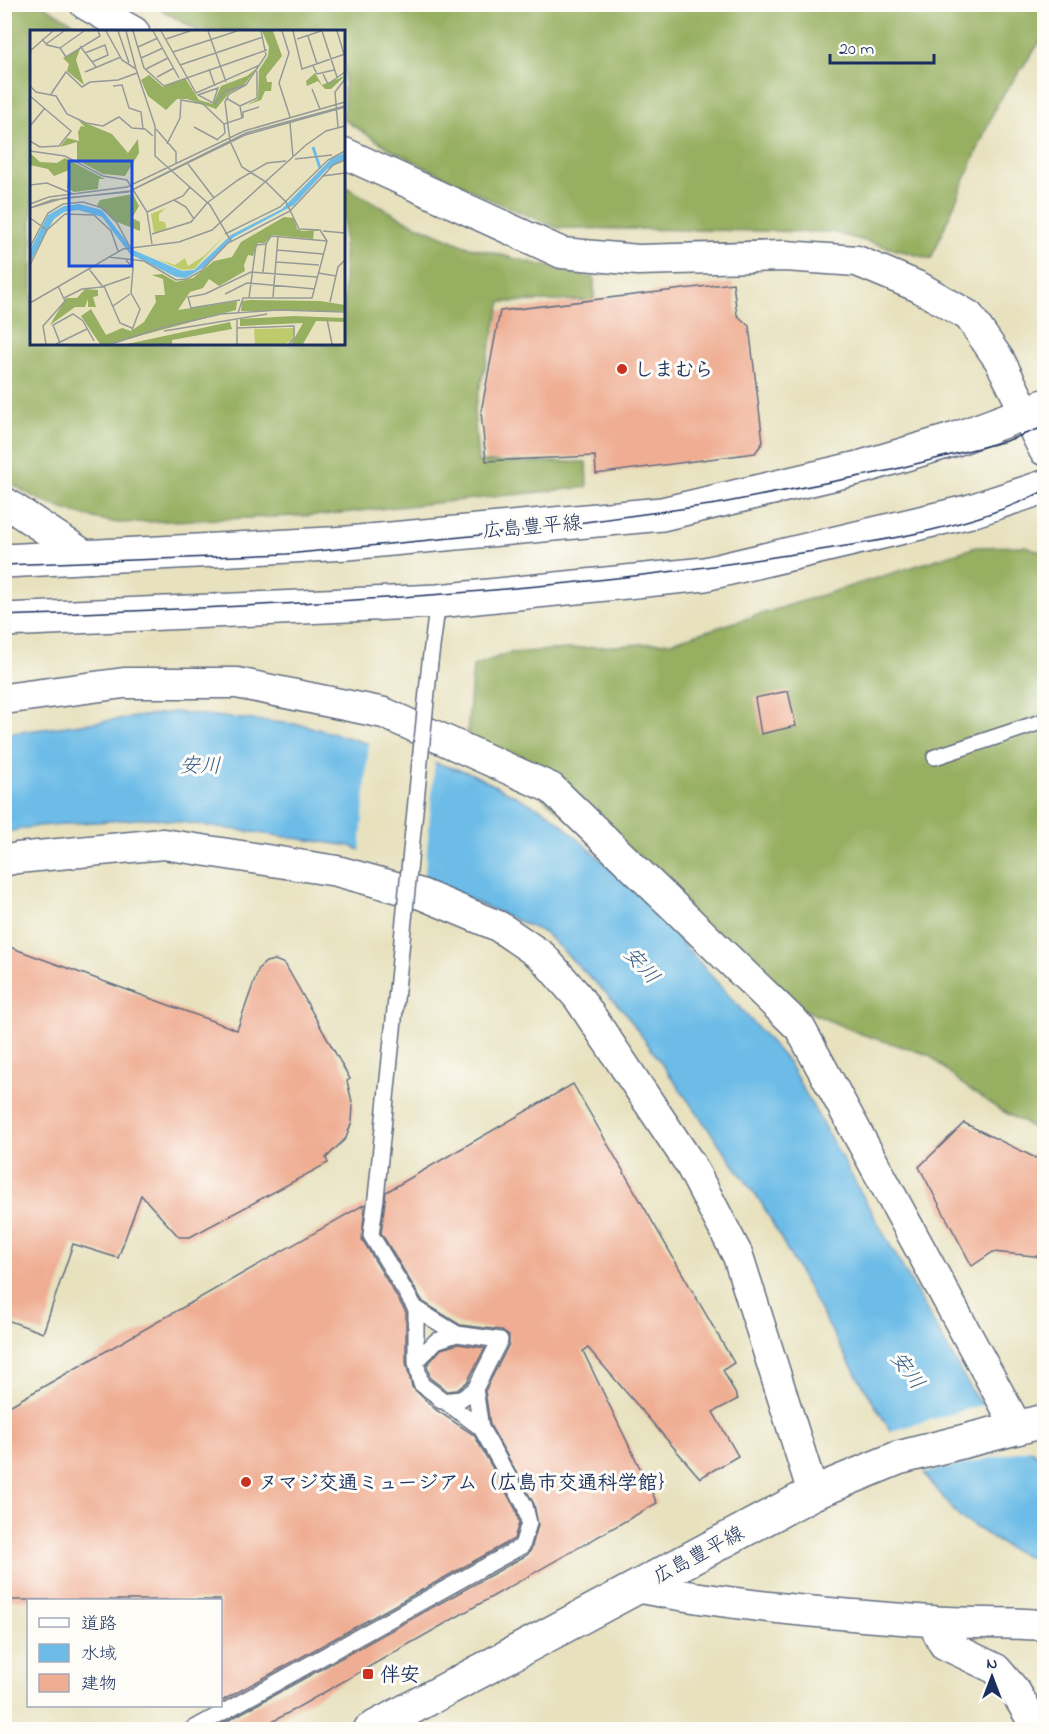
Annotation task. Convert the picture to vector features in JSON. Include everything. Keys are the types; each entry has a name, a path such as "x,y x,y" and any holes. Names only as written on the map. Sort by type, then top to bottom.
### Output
{"main road":[{"name":"広島豊平線","path":"4,561 348,543 662,514 862,467 956,440 1036,410"},
{"path":"4,620 438,601 705,574 971,511 1044,487"},
{"name":"広島豊平線","path":"370,1730 813,1493 898,1458 1031,1424"}],"street":[{"path":"85,4 130,30"},
{"path":"345,153 562,253 638,260 785,255 857,261 920,287 969,316 1036,410 1044,450"},
{"path":"4,502 89,558"},
{"path":"4,699 124,683 237,683 384,713 551,788 800,1028 1031,1424"},
{"path":"4,861 163,844 246,855 337,872 421,894 498,926 542,956 578,997 690,1164 738,1256 813,1493"},
{"path":"636,1587 672,1594 932,1621 1044,1625"},
{"path":"932,1621 944,1644 996,1669 1015,1691 1038,1730"}],"lane":[{"path":"438,601 371,1235 416,1309 457,1334 500,1340 475,1389 461,1399 441,1401"},
{"path":"935,757 1044,721"},
{"path":"416,1309 416,1362 421,1384 480,1428"},
{"path":"416,1362 436,1341 457,1334"},
{"path":"191,1730 522,1546 529,1523 525,1506 480,1428 475,1389"}],"green space":[{"path":"1044,4 1044,36 997,104 931,259 832,232 557,228 489,199 394,151 345,121 345,30 196,30 153,5"},
{"path":"5,5 42,5 86,30 30,30 30,345 345,345 345,187 405,220 465,246 594,278 594,300 501,302 474,411 478,462 586,462 587,487 322,515 118,523 58,508 30,495 4,478 4,196 13,150 5,148"},
{"path":"1025,546 1044,553 1044,1134 997,1108 962,1084 929,1055 861,1034 793,1005 467,735 473,666 509,653 671,642 976,547"}],"water":[{"name":"安川","path":"174,712 304,725 470,773 549,813 634,889 788,1062 975,1397 1044,1462 1044,1563 1008,1548 959,1517 893,1435 844,1354 762,1204 624,1011 545,933 351,846 152,818 38,826 5,832 5,734"}],"pier":[{"path":"369,741 435,760 424,882 360,853"},
{"path":"986,1404 1034,1448 921,1474 888,1432"}],"building":[{"name":"しまむら","path":"733,283 737,315 749,326 763,442 755,453 596,474 595,456 486,461 481,412 500,311"},
{"path":"788,691 796,726 761,734 755,698"},
{"path":"4,945 237,1030 259,968 266,962 275,960 285,964 350,1079 347,1081 353,1106 352,1121 346,1138 326,1158 328,1163 190,1237 179,1237 141,1195 118,1258 73,1244 43,1333 4,1319"},
{"path":"573,1084 734,1363 723,1370 738,1399 713,1412 738,1456 700,1478 588,1348 583,1351 657,1503 258,1730 220,1730 220,1725 527,1555 531,1550 538,1525 534,1504 490,1425 485,1391 509,1344 509,1336 501,1330 460,1325 423,1302 381,1233 386,1192"},
{"path":"964,1123 1044,1162 1044,1257 993,1252 972,1266 919,1167"},
{"path":"365,1204 362,1239 406,1312 406,1362 412,1387 436,1410 474,1435 516,1510 519,1523 514,1539 222,1701 222,1599 4,1600 4,1409"},
{"path":"458,1344 485,1348 467,1382 457,1390 447,1391 430,1378 427,1365 441,1349"}],"tram line":[{"path":"4,565 287,554 512,532 717,504 892,470 1006,441 1044,427"},
{"path":"4,616 390,598 486,591 678,571 843,547 946,527 980,517 1044,491"}],"place":[{"name":"しまむら","path":"622,369"},
{"name":"ヌマジ交通ミュージアム（広島市交通科学館｝","path":"246,1482"},
{"name":"伴安","path":"368,1674"}]}
